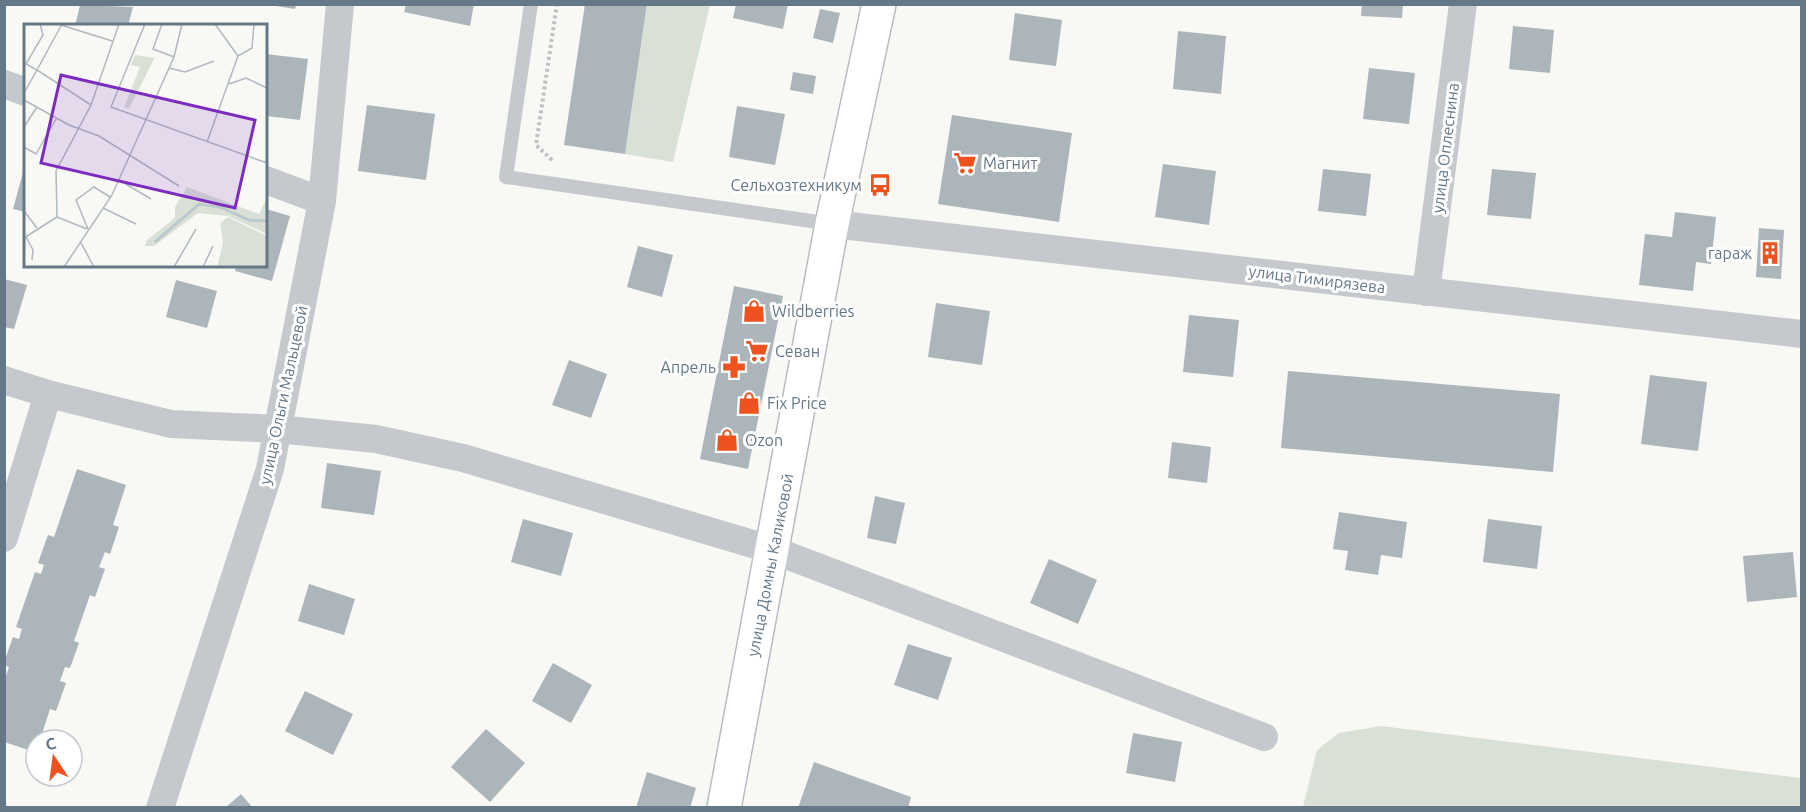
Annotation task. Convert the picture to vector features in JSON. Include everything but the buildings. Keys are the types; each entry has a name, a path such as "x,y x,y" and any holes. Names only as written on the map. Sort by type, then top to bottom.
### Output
{"main road":[{"name":"улица Домны Каликовой","path":"724,807 832,224 879,4"}],"street":[{"name":"улица Ольги Мальцевой","path":"160,807 270,469 322,201 340,4"},
{"name":"улица Оплеснина","path":"1426,292 1463,4"},
{"path":"4,84 24,91"},
{"path":"267,180 322,201"},
{"name":"улица Тимирязева","path":"832,224 1802,334"},
{"path":"4,380 48,394 171,424 278,429 376,439 463,458 773,550 1264,737"},
{"path":"4,538 48,394"}],"lane":[{"path":"531,4 506,177 832,224"}],"path":[{"path":"557,4 536,145 549,159 558,162"}],"shaded area":[{"path":"647,5 710,5 673,162 625,154"},
{"path":"1381,726 1801,778 1801,807 1303,807 1317,750 1339,733"}],"place":[{"name":"Магнит","path":"965,163"},
{"name":"Сельхозтехникум","path":"880,185"},
{"name":"гараж","path":"1770,253"},
{"name":"Wildberries","path":"754,311"},
{"name":"Севан","path":"757,351"},
{"name":"Апрель","path":"734,367"},
{"name":"Fix Price","path":"749,403"},
{"name":"Ozon","path":"727,440"}]}
